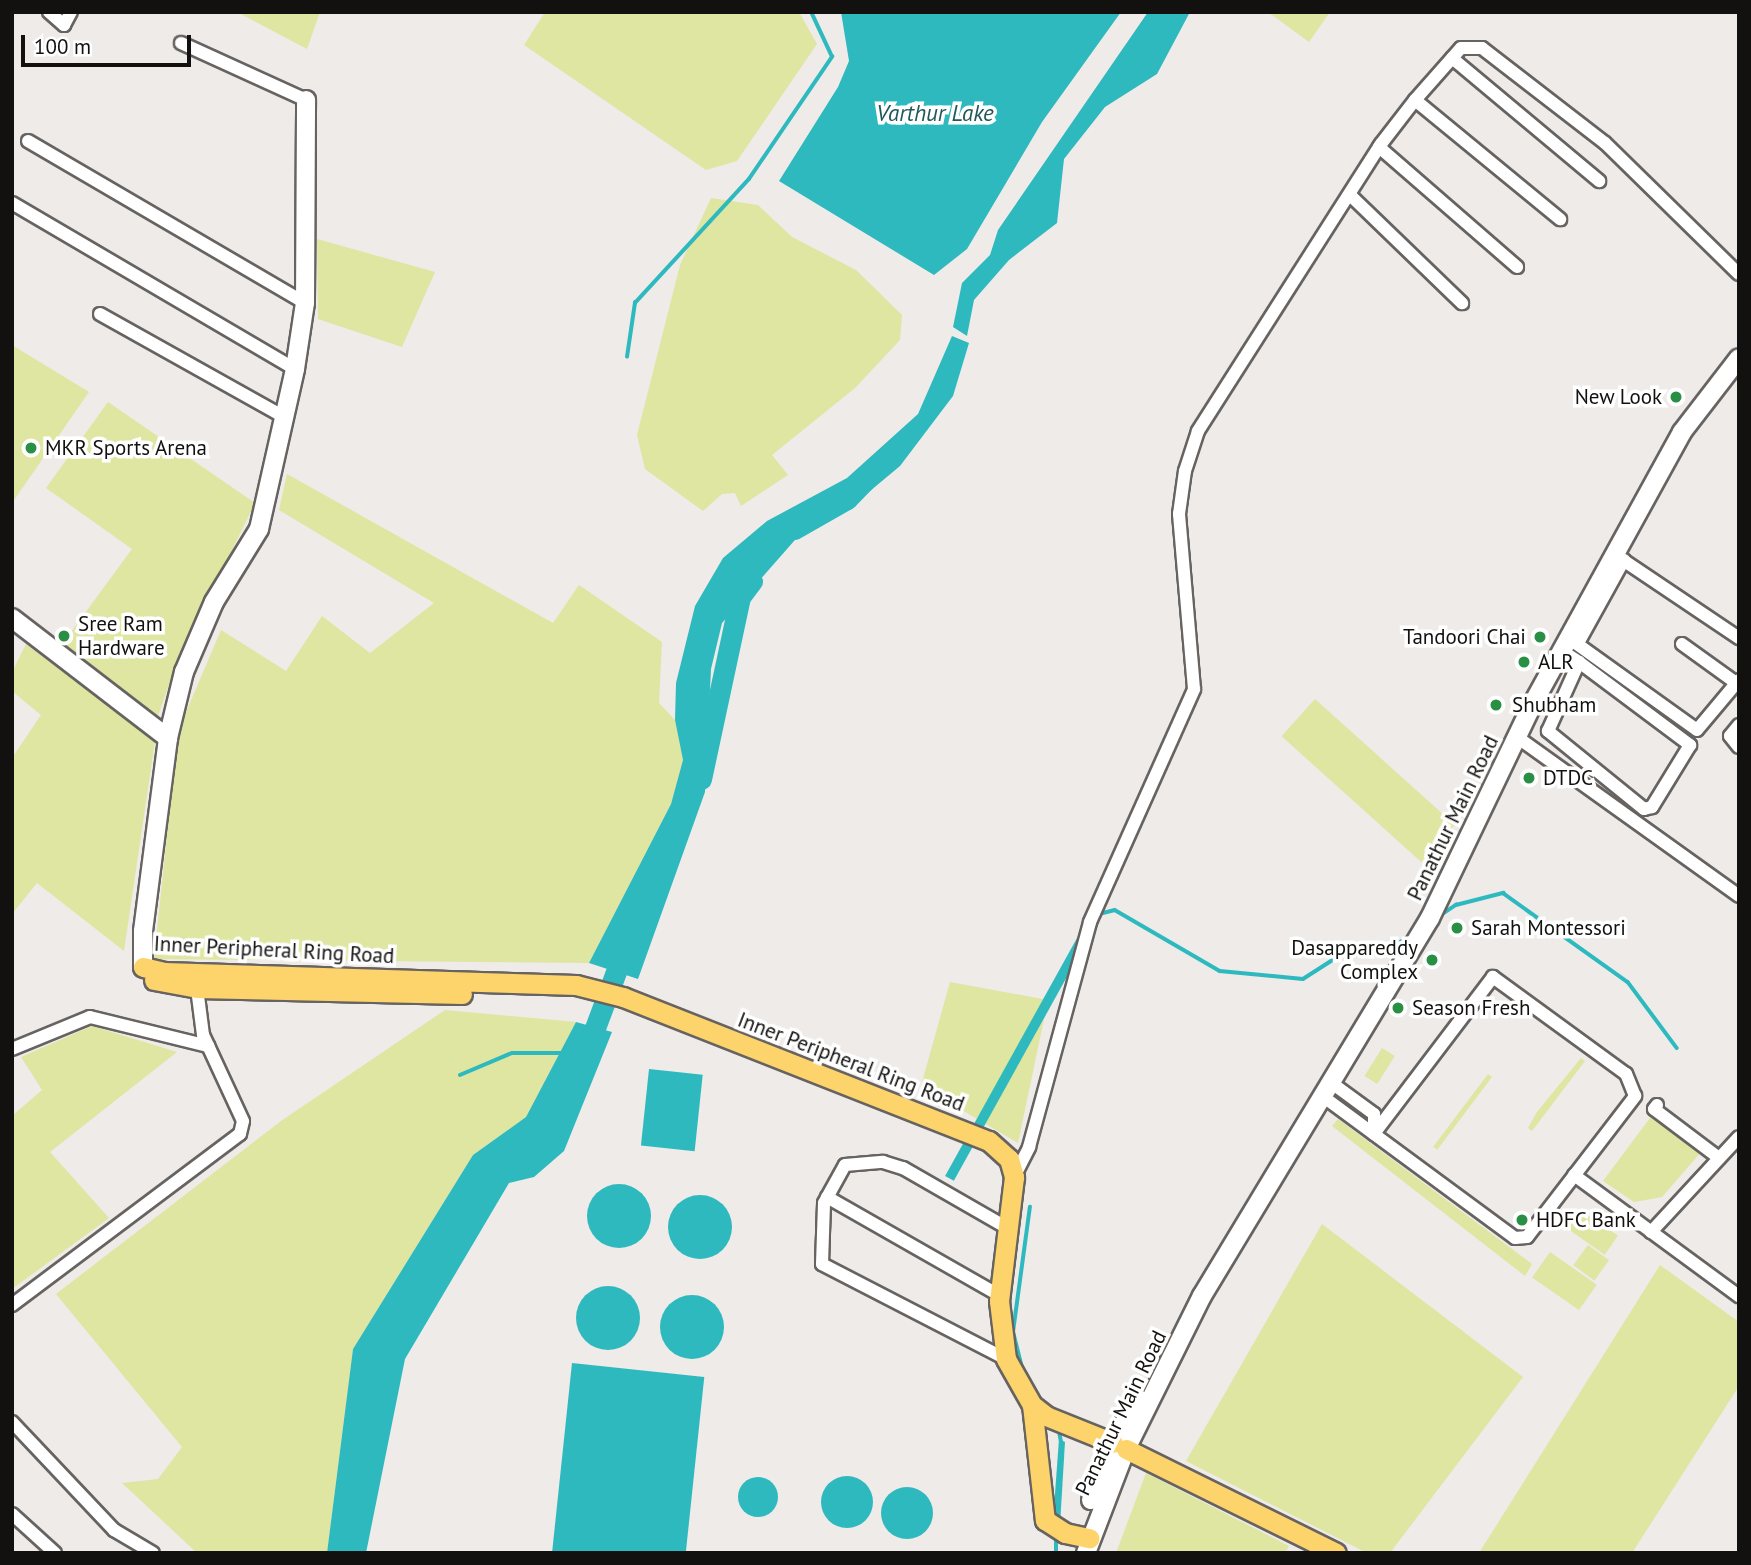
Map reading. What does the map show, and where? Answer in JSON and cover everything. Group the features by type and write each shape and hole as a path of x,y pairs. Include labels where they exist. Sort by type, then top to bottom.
{"main road":[{"name":"Inner Peripheral Ring Road","path":"143,967 164,979 197,988 573,991"},
{"name":"Inner Peripheral Ring Road","path":"164,979 573,991 621,1002 967,1145 998,1167 1014,1186"},
{"path":"1014,1186 999,1295 1006,1359 1046,1414 1119,1446 1336,1553"},
{"path":"1046,1414 1041,1509 1075,1540"}],"street":[{"path":"49,12 64,24 71,12"},
{"path":"143,967 143,931 169,738 189,660 214,602 259,528 295,369 305,303 306,100 181,43"},
{"path":"1014,1186 1031,1139 1086,933 1194,689 1179,514 1185,471 1198,431 1379,147 1415,100 1466,44 1490,52 1605,143 1739,274"},
{"path":"1452,58 1599,181"},
{"path":"1415,100 1560,219"},
{"path":"28,141 305,303"},
{"path":"1379,147 1517,267"},
{"path":"1350,195 1462,303"},
{"path":"12,203 295,369"},
{"path":"100,314 284,417"},
{"name":"Panathur Main Road","path":"1075,1540 1190,1303 1202,1296 1425,925 1517,737 1619,557 1682,432 1739,358"},
{"path":"1619,557 1739,638"},
{"path":"12,618 169,738"},
{"path":"1570,644 1579,662 1690,746 1652,807 1644,809 1548,731 1579,662"},
{"path":"1570,644 1696,730 1737,681 1682,644"},
{"path":"1739,725 1730,736 1739,747"},
{"path":"1517,737 1739,896"},
{"path":"1493,977 1626,1074 1635,1096 1527,1237 1515,1238 1374,1133 1493,977"},
{"path":"12,1305 240,1134 243,1121 205,1041 197,988"},
{"path":"12,1049 90,1017 205,1041"},
{"path":"1325,1088 1374,1114 1374,1133"},
{"path":"1657,1105 1654,1109 1719,1158"},
{"path":"1651,1232 1739,1137"},
{"path":"1006,1359 822,1264 827,1197 848,1163 883,1163 903,1168 1009,1229"},
{"path":"1574,1175 1739,1296"},
{"path":"827,1197 999,1295"},
{"path":"12,1422 114,1530 153,1553"},
{"path":"12,1514 55,1553"}],"green space":[{"path":"237,12 320,12 307,49"},
{"path":"545,12 799,12 817,44 737,161 706,170 524,45"},
{"path":"1268,12 1330,12 1309,42"},
{"path":"711,198 758,205 792,237 856,270 902,315 900,340 855,388 772,455 788,475 741,506 735,493 722,494 703,511 645,469 637,435 680,265"},
{"path":"317,239 435,272 402,347 318,319"},
{"name":"MKR Sports Arena","path":"12,345 89,392 12,503"},
{"path":"108,402 255,503 175,667 158,716 63,643 132,549 46,488"},
{"path":"287,474 553,623 579,585 662,642 659,703 675,720 683,760 671,804 589,963 154,959 178,731 221,630 286,671 322,616 370,653 434,603 279,510"},
{"path":"26,644 155,741 124,951 37,883 12,914 12,758 41,715 12,691 12,672"},
{"path":"1315,699 1455,825 1421,862 1282,736"},
{"path":"950,982 1048,1000 1018,1143 921,1086"},
{"path":"445,1010 576,1022 526,1117 473,1155 353,1349 327,1553 197,1553 122,1483 158,1479 182,1447 56,1294 281,1121"},
{"path":"92,1026 177,1052 50,1152 109,1218 12,1289 12,1116 42,1090 21,1057"},
{"path":"1382,1048 1395,1056 1377,1084 1365,1076"},
{"path":"1581,1058 1585,1061 1532,1131 1528,1128 1537,1112"},
{"path":"1488,1074 1492,1077 1437,1150 1433,1147"},
{"path":"1653,1114 1702,1151 1662,1197 1634,1202 1603,1181"},
{"path":"1338,1119 1532,1264 1525,1276 1332,1126"},
{"path":"1581,1210 1618,1236 1605,1255 1568,1229"},
{"path":"1322,1224 1523,1377 1390,1553 1367,1553 1186,1461"},
{"path":"1588,1245 1609,1260 1594,1281 1573,1265"},
{"path":"1550,1252 1597,1285 1579,1310 1532,1277"},
{"path":"1660,1265 1739,1322 1739,1386 1632,1553 1479,1553"},
{"path":"1146,1473 1289,1546 1285,1553 1116,1553"}],"water":[{"name":"Varthur Lake","path":"841,12 1121,12 1042,122 967,249 934,275 779,181 838,87 849,61"},
{"path":"1148,12 1190,12 1157,74 1105,107 1064,159 1057,223 1009,260 974,300 967,336 953,327 962,283 990,255 998,230"},
{"path":"952,336 969,343 953,396 900,466 870,491 823,508 722,623 711,669 705,792 638,979 589,963 671,804 683,760 675,720 676,683 695,606 723,558 767,521 847,478 918,414"},
{"path":"1092,911 1101,916 954,1181 945,1176"},
{"path":"576,1022 612,1032 564,1151 534,1177 509,1183 405,1359 366,1553 327,1553 353,1349 473,1155 526,1117"},
{"path":"649,1069 703,1075 695,1151 641,1146"},
{"path":"619,1184 642,1193 651,1216 642,1239 619,1248 596,1239 587,1216 596,1193"},
{"path":"700,1195 723,1204 732,1227 723,1250 700,1259 677,1250 668,1227 677,1204"},
{"path":"608,1286 631,1295 640,1318 631,1341 608,1350 585,1341 576,1318 585,1295"},
{"path":"692,1295 715,1304 724,1327 715,1350 692,1359 669,1350 660,1327 669,1304"},
{"path":"572,1363 704,1377 686,1553 552,1553"},
{"path":"1059,1439 1065,1442 1060,1525 1053,1521"},
{"path":"847,1476 857,1478 865,1484 871,1492 871,1512 865,1520 857,1526 847,1528 837,1526 829,1520 823,1512 821,1502 823,1492 829,1484 837,1478"},
{"path":"758,1477 772,1483 778,1497 772,1511 758,1517 744,1511 738,1497 744,1483"},
{"path":"907,1487 917,1489 925,1495 931,1503 931,1523 925,1531 917,1537 907,1539 897,1537 889,1531 883,1523 881,1513 883,1503 889,1495 897,1489"}],"waterway":[{"path":"627,357 635,303 749,179 832,57 811,12"},
{"path":"794,529 847,499 867,478"},
{"path":"701,779 740,597 752,581"},
{"path":"1438,917 1456,905 1503,893 1628,982 1677,1048"},
{"path":"1099,914 1115,910 1220,971 1303,979 1339,956 1381,954 1411,935"},
{"path":"586,1052 626,945"},
{"path":"460,1075 512,1053 562,1053"},
{"path":"1023,1372 1013,1332 1030,1207"},
{"path":"1059,1429 1062,1444"},
{"path":"1056,1535 1056,1553"}],"place":[{"name":"New Look","path":"1676,397"},
{"name":"MKR Sports Arena","path":"31,448"},
{"name":"Sree Ram Hardware","path":"64,636"},
{"name":"Tandoori Chai","path":"1540,637"},
{"name":"ALR","path":"1524,662"},
{"name":"Shubham","path":"1496,705"},
{"name":"DTDC","path":"1529,778"},
{"name":"Sarah Montessori","path":"1457,928"},
{"name":"Dasappareddy Complex","path":"1432,960"},
{"name":"Season Fresh","path":"1398,1008"},
{"name":"HDFC Bank","path":"1522,1220"}]}
